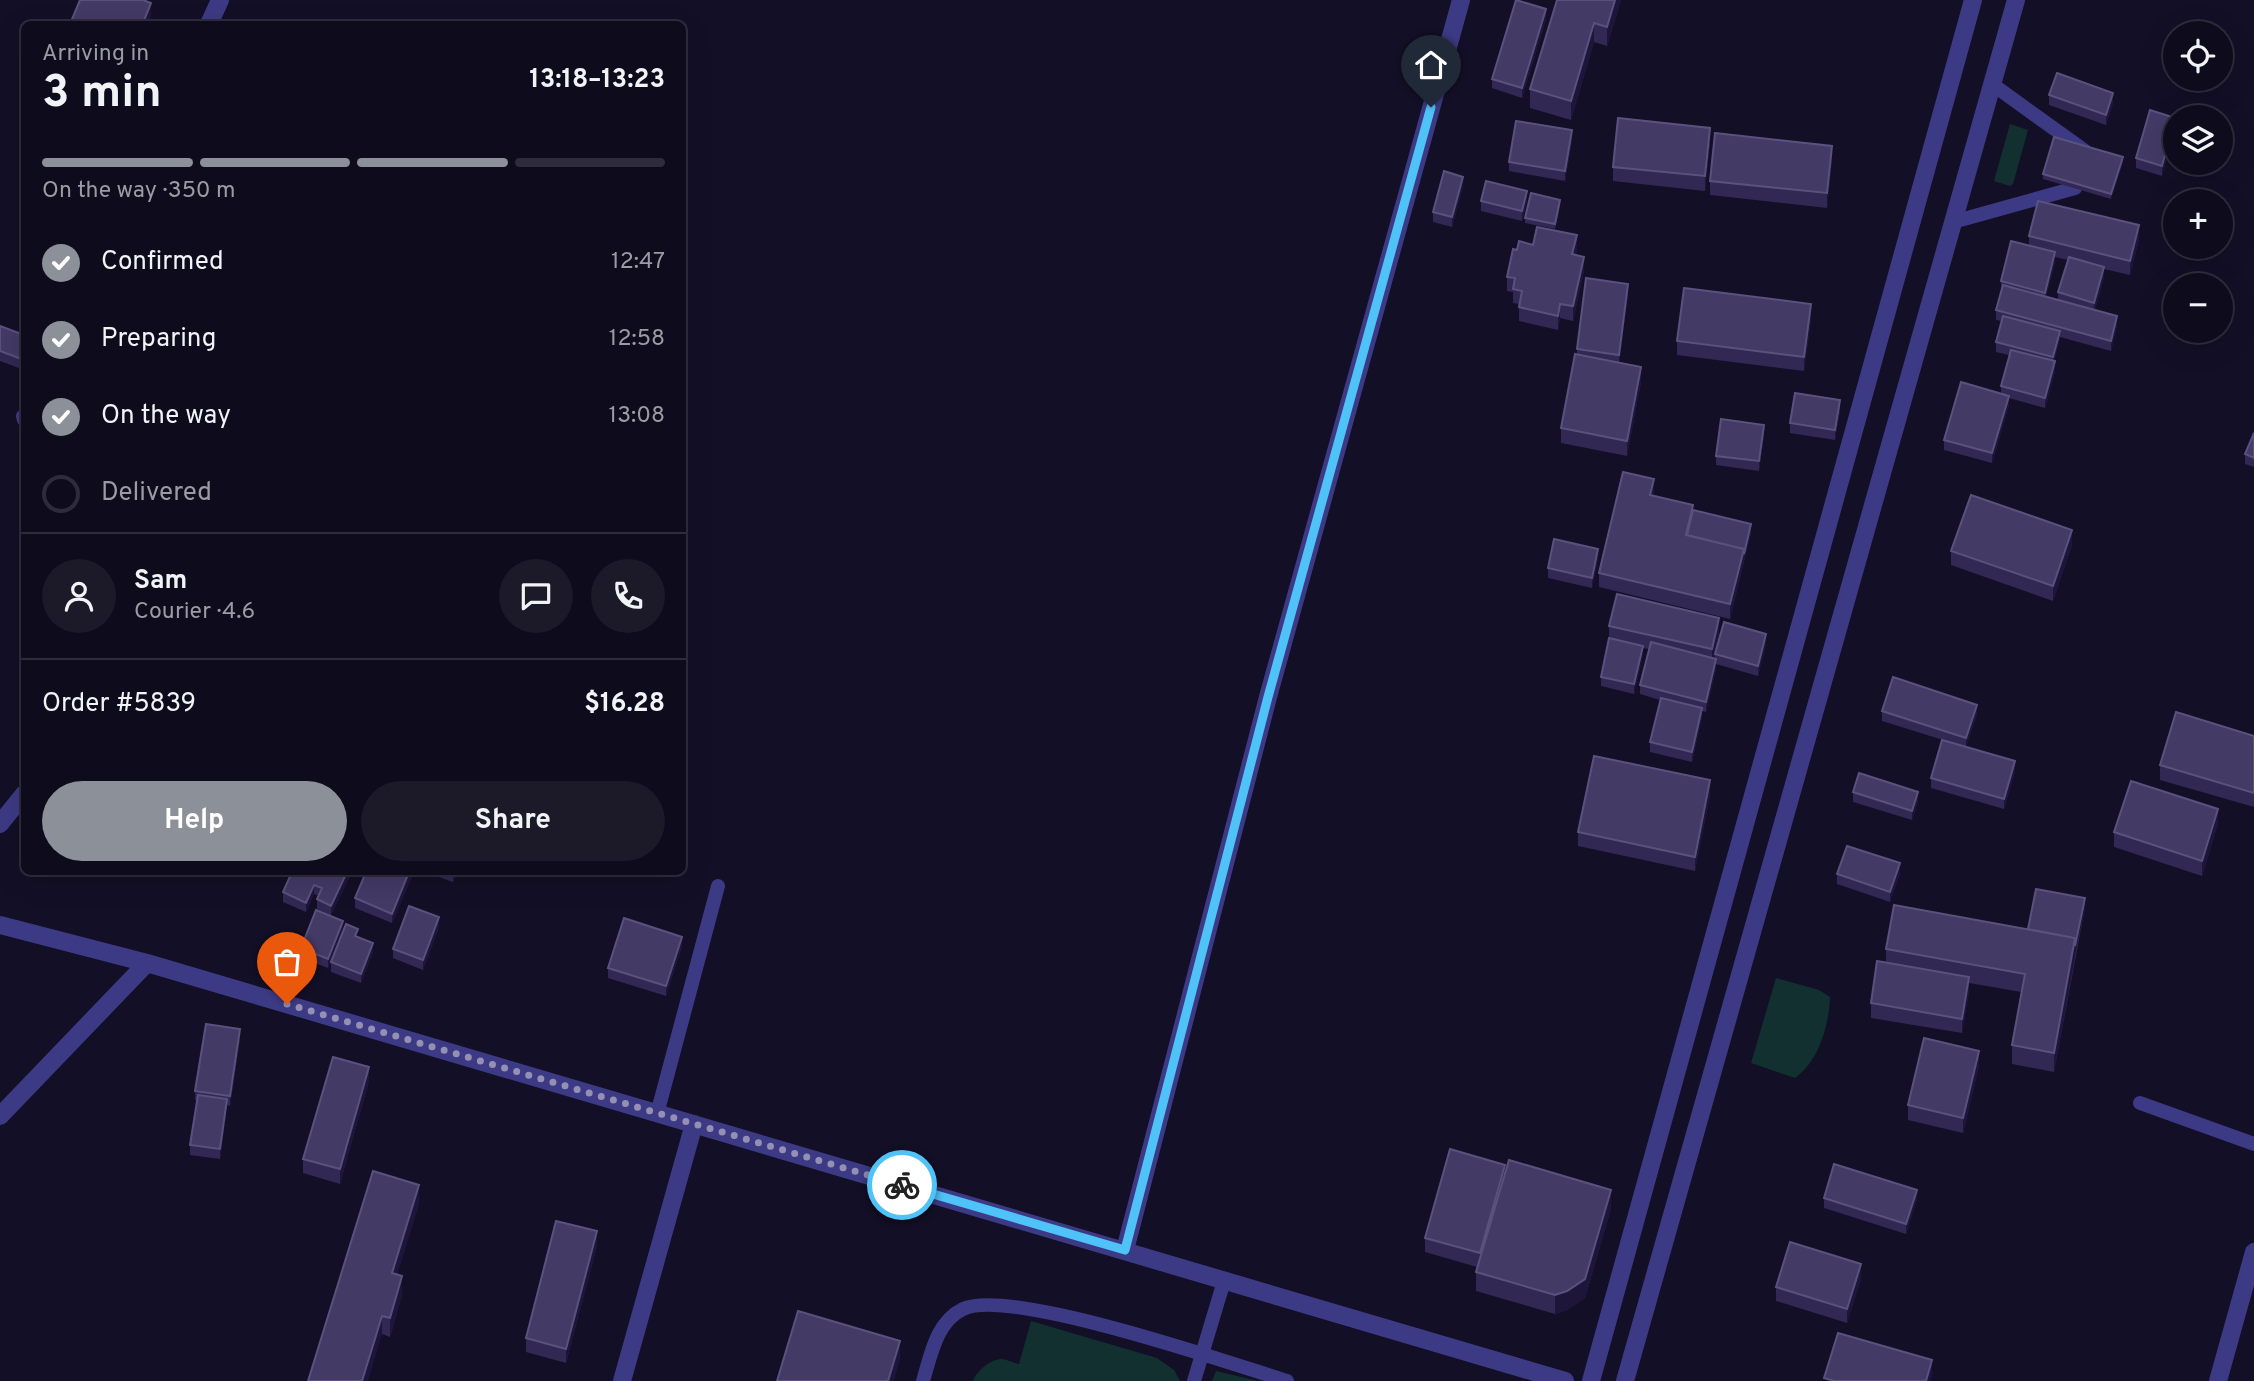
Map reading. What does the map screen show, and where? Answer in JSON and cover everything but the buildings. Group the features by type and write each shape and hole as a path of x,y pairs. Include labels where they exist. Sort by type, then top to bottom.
{"street":[{"path":"210,21 220,0"},
{"path":"1125,1250 1268,697 1461,0"},
{"path":"1591,1381 1973,0"},
{"path":"1625,1381 2016,0"},
{"path":"0,824 21,798"},
{"path":"0,925 147,963 1565,1381"},
{"path":"0,1116 147,963"},
{"path":"622,1381 694,1125"},
{"path":"2218,1381 2254,1252"}],"lane":[{"path":"1953,222 2075,188 2085,151 1992,84"},
{"path":"657,1114 718,886"},
{"path":"2140,1103 2254,1144"},
{"path":"1194,1381 1224,1281"},
{"path":"923,1381 936,1339 947,1320 964,1308 990,1304 1076,1318 1287,1381"}],"green space":[{"path":"2010,124 2028,130 2013,184 2010,186 1994,181"},
{"path":"1776,978 1819,990 1830,997 1821,1042 1810,1062 1795,1078 1751,1063"},
{"path":"1031,1321 1157,1358 1174,1370 1180,1381 973,1381 977,1373 992,1361 1003,1359 1019,1364"},
{"path":"1216,1371 1258,1381 1212,1381"}],"way so far":[{"path":"287,1004 902,1185"}],"route":[{"path":"902,1185 1125,1250 1268,697 1431,107"}]}
